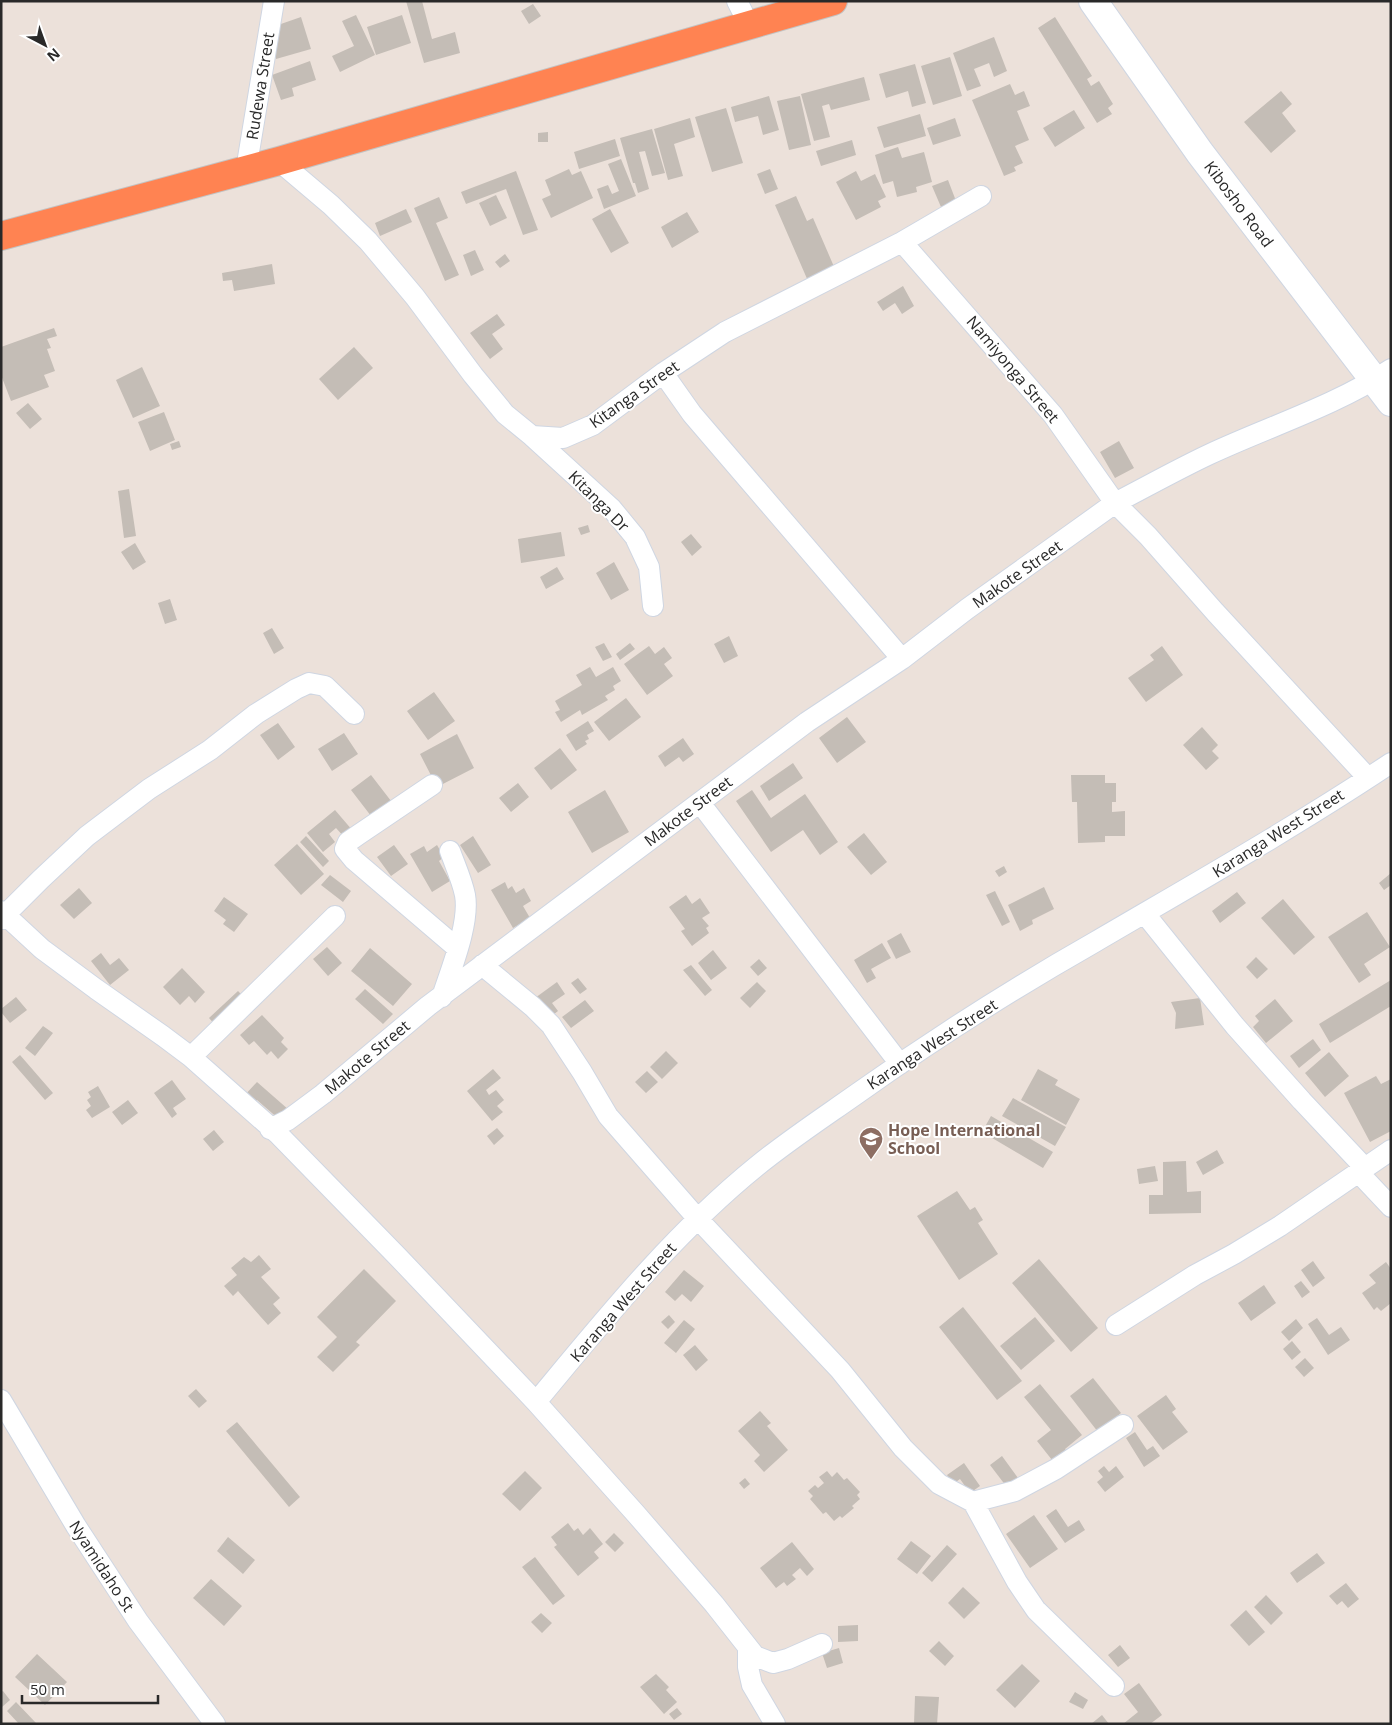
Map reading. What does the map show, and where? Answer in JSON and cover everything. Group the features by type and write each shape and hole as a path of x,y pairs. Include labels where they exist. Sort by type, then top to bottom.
{"highway":[{"path":"1,236 278,162 833,1"}],"street":[{"name":"Rudewa Street","path":"246,170 274,1"},
{"path":"737,1 749,25"},
{"name":"Kibosho Road","path":"1093,1 1200,152 1382,375 1391,402"},
{"path":"278,162 331,205 368,241 415,297 473,375 505,414 532,436"},
{"name":"Kitanga Street","path":"532,436 563,438 593,425 663,373 725,332 902,242 981,196"},
{"name":"Namiyonga Street","path":"902,242 1053,415 1115,503"},
{"path":"663,373 692,414 902,659"},
{"name":"Makote Street","path":"270,1129 288,1120 323,1094 415,1016 807,722 902,659 967,609 1115,503 1209,454 1299,416 1382,375"},
{"name":"Kitanga Dr","path":"532,436 612,509 635,537 649,567 653,606"},
{"path":"1115,503 1148,536 1221,619 1368,778"},
{"path":"354,714 325,686 310,683 296,689 256,714 210,750 149,789 86,836 2,915 42,949 96,990 191,1057 270,1129 278,1134 392,1250 536,1402 714,1604 755,1656 774,1663 822,1644"},
{"name":"Karanga West Street","path":"536,1402 628,1294 698,1218 758,1165 900,1064 1014,990 1096,940 1145,914 1391,763"},
{"path":"432,785 358,834 348,842 345,850 354,860 457,948"},
{"path":"700,802 900,1064"},
{"path":"442,997 463,930 466,909 465,894 450,851"},
{"path":"1145,914 1235,1026 1362,1170 1391,1207"},
{"path":"191,1057 335,916"},
{"path":"482,965 533,1007 551,1025 608,1116 698,1218 840,1370 903,1448 939,1484 973,1502 1017,1582 1036,1610 1114,1686"},
{"path":"1116,1325 1195,1275 1280,1226 1391,1150"},
{"name":"Nyamidaho St","path":"1,1400 76,1526 138,1621 215,1724"},
{"path":"973,1502 1015,1491 1056,1469 1122,1425"},
{"path":"748,1648 748,1667 752,1685 776,1724"}],"building":[{"path":"406,1 422,1 432,39 455,32 460,53 424,63"},
{"path":"533,4 541,16 529,24 521,11"},
{"path":"356,15 375,55 340,72 332,56 354,46 342,21"},
{"path":"402,15 411,43 376,55 367,27"},
{"path":"301,17 311,49 276,59 274,50 278,25"},
{"path":"1055,17 1092,76 1087,79 1091,86 1099,81 1113,104 1108,108 1112,114 1097,123 1038,28"},
{"path":"994,37 1007,71 994,77 989,63 974,69 981,86 967,91 953,53"},
{"path":"950,57 962,96 933,105 921,66"},
{"path":"310,61 316,80 292,88 294,96 281,100 272,75"},
{"path":"915,64 926,103 912,107 908,91 886,98 879,74"},
{"path":"864,77 870,100 831,110 829,104 822,106 830,137 814,141 801,94"},
{"path":"1010,84 1015,95 1024,91 1030,106 1017,111 1029,140 1015,146 1023,163 1014,167 1016,171 1004,176 972,100"},
{"path":"1281,91 1292,104 1282,113 1296,131 1271,153 1244,122"},
{"path":"769,96 779,130 763,135 758,116 735,122 731,107"},
{"path":"800,96 811,145 789,150 777,101"},
{"path":"726,108 743,163 712,172 695,117"},
{"path":"1074,110 1085,128 1055,147 1043,128"},
{"path":"920,114 926,136 884,148 877,127"},
{"path":"690,118 695,137 674,144 683,176 668,180 654,129"},
{"path":"955,118 961,136 933,145 927,128"},
{"path":"652,129 665,173 652,176 645,151 639,152 649,189 638,193 635,183 633,183 620,138"},
{"path":"548,132 548,142 538,142 538,133"},
{"path":"615,139 620,156 579,169 574,152"},
{"path":"852,140 856,155 821,166 816,151"},
{"path":"898,147 902,158 924,152 932,182 916,187 917,192 897,197 893,181 883,184 875,155"},
{"path":"621,159 636,196 604,209 597,189 608,185 612,194 619,191 608,164"},
{"path":"569,169 572,175 581,171 593,198 551,218 542,199 551,195 545,180"},
{"path":"770,169 778,189 765,194 757,174"},
{"path":"516,171 538,230 523,235 506,189 466,204 461,192"},
{"path":"856,171 861,181 875,174 886,197 878,201 881,207 856,220 836,182"},
{"path":"948,180 956,201 941,207 932,186"},
{"path":"496,195 507,218 490,226 479,203"},
{"path":"796,196 807,221 813,218 835,269 808,281 775,205"},
{"path":"439,197 448,218 436,223 459,275 445,281 414,208"},
{"path":"406,209 412,222 380,236 375,223"},
{"path":"610,209 629,243 611,253 592,219"},
{"path":"687,212 699,232 672,248 661,227"},
{"path":"475,250 484,270 471,276 463,255"},
{"path":"505,254 510,261 500,268 495,262"},
{"path":"272,264 275,284 234,291 232,280 223,281 222,273"},
{"path":"903,286 914,306 902,314 895,303 883,311 877,302"},
{"path":"497,314 505,325 492,334 503,349 490,359 470,333"},
{"path":"54,328 57,336 47,339 51,348 47,349 55,371 44,375 49,387 11,401 1,375 1,347"},
{"path":"354,347 373,368 338,400 319,379"},
{"path":"142,367 160,406 133,418 116,380"},
{"path":"28,403 42,419 30,429 16,413"},
{"path":"164,412 175,440 150,451 138,422"},
{"path":"179,441 181,447 172,450 170,444"},
{"path":"1119,441 1134,468 1115,478 1100,452"},
{"path":"129,489 136,536 124,538 118,491"},
{"path":"588,525 590,532 581,535 578,528"},
{"path":"561,532 565,556 521,563 518,539"},
{"path":"691,534 702,547 692,556 681,542"},
{"path":"135,543 146,562 133,570 121,552"},
{"path":"614,562 629,590 611,600 596,573"},
{"path":"557,567 564,579 546,589 540,577"},
{"path":"170,599 177,620 165,624 158,603"},
{"path":"272,628 284,648 274,654 263,633"},
{"path":"729,636 738,656 724,663 714,644"},
{"path":"604,643 612,657 603,661 595,647"},
{"path":"630,643 635,649 620,660 616,654"},
{"path":"649,646 655,654 664,647 672,658 664,664 673,676 647,695 624,664"},
{"path":"1162,646 1183,675 1146,702 1128,678 1154,660 1150,655"},
{"path":"590,667 596,677 613,667 621,681 613,686 615,690 605,696 608,700 582,715 580,710 561,722 555,712 560,710 555,701 582,685 576,675"},
{"path":"434,692 455,721 428,740 407,711"},
{"path":"626,698 641,717 609,741 594,722"},
{"path":"847,717 866,742 837,763 819,738"},
{"path":"588,721 594,731 587,735 589,739 585,741 587,744 576,751 566,735"},
{"path":"278,723 295,747 278,760 260,735"},
{"path":"1202,727 1218,745 1212,751 1219,758 1206,770 1183,745"},
{"path":"344,733 358,754 332,771 318,749"},
{"path":"457,734 474,768 437,787 420,754"},
{"path":"683,738 694,754 683,762 679,757 665,767 658,756"},
{"path":"560,748 577,770 551,790 534,768"},
{"path":"793,763 803,778 769,801 760,786"},
{"path":"371,775 398,810 378,825 351,790"},
{"path":"1071,775 1105,775 1105,783 1116,783 1116,802 1112,802 1112,812 1125,811 1125,836 1105,836 1105,842 1078,843 1077,802 1072,802"},
{"path":"518,783 529,797 511,812 499,798"},
{"path":"605,790 629,832 592,853 568,812"},
{"path":"752,790 771,818 805,794 838,842 820,855 803,830 771,852 736,801"},
{"path":"335,810 353,831 345,838 336,828 329,834 335,842 323,852 307,833"},
{"path":"864,833 887,862 871,875 847,847"},
{"path":"306,836 329,861 323,867 300,842"},
{"path":"473,836 491,865 478,873 460,845"},
{"path":"297,844 324,874 301,895 274,865"},
{"path":"394,845 408,864 391,876 377,857"},
{"path":"437,845 444,857 439,861 450,881 432,892 410,854 424,846 427,852"},
{"path":"1004,866 1007,872 999,877 995,871"},
{"path":"1391,873 1391,885 1384,890 1379,883"},
{"path":"330,875 351,891 343,902 321,885"},
{"path":"505,882 508,889 512,886 516,893 524,888 531,901 523,906 530,918 513,928 491,890"},
{"path":"1044,887 1054,909 1032,920 1033,924 1020,931 1008,905"},
{"path":"79,888 92,903 74,919 60,905"},
{"path":"995,891 1010,922 1002,926 986,895"},
{"path":"1237,892 1246,903 1220,923 1212,911"},
{"path":"686,895 692,904 700,898 710,913 702,918 709,926 706,928 709,933 692,946 681,931 685,929 669,907"},
{"path":"224,897 248,914 234,932 223,924 226,920 214,911"},
{"path":"1283,899 1315,937 1294,955 1261,918"},
{"path":"1367,912 1390,947 1364,964 1371,975 1359,983 1328,937"},
{"path":"901,933 911,952 896,959 887,941"},
{"path":"882,943 891,958 871,969 876,978 867,983 854,960"},
{"path":"327,947 342,963 328,976 313,959"},
{"path":"370,948 412,984 393,1006 351,971"},
{"path":"713,950 727,968 711,980 698,963"},
{"path":"101,953 110,965 119,958 129,970 110,985 91,961"},
{"path":"1256,957 1268,969 1257,979 1246,967"},
{"path":"759,959 767,968 758,976 750,967"},
{"path":"691,965 712,990 705,996 683,970"},
{"path":"182,968 205,992 195,1003 189,996 180,1005 163,987"},
{"path":"578,978 587,989 580,994 571,983"},
{"path":"1391,980 1391,1006 1330,1043 1319,1024"},
{"path":"557,982 565,994 552,1003 558,1011 549,1018 535,998"},
{"path":"757,982 766,991 750,1008 740,998"},
{"path":"365,989 393,1014 383,1024 355,999"},
{"path":"238,991 248,1001 218,1028 209,1018"},
{"path":"16,997 27,1010 10,1023 1,1012 1,1009"},
{"path":"1200,998 1204,1025 1175,1029 1176,1013 1171,1002"},
{"path":"1275,999 1293,1021 1266,1043 1253,1027 1259,1021 1255,1016"},
{"path":"585,1000 594,1011 571,1028 562,1017"},
{"path":"262,1015 284,1038 281,1042 288,1049 278,1059 271,1051 267,1055 254,1041 249,1045 240,1035"},
{"path":"43,1026 53,1033 35,1056 25,1048"},
{"path":"1313,1039 1321,1050 1299,1068 1290,1056"},
{"path":"666,1051 678,1063 662,1079 650,1067"},
{"path":"1329,1052 1349,1076 1325,1097 1305,1073"},
{"path":"20,1055 53,1093 45,1100 12,1062"},
{"path":"493,1069 501,1078 486,1090 489,1095 496,1090 504,1100 497,1106 503,1112 492,1121 467,1091"},
{"path":"1038,1069 1058,1080 1055,1085 1080,1099 1066,1125 1021,1100"},
{"path":"647,1071 658,1082 646,1093 635,1082"},
{"path":"1376,1076 1381,1084 1391,1079 1391,1131 1370,1142 1344,1093"},
{"path":"172,1080 186,1099 173,1108 177,1114 172,1118 154,1093"},
{"path":"257,1082 289,1110 280,1120 257,1100 252,1106 243,1097"},
{"path":"98,1086 110,1107 92,1118 86,1110 91,1106 87,1100 91,1097 88,1092"},
{"path":"1013,1098 1066,1127 1055,1146 1002,1116"},
{"path":"128,1100 138,1113 122,1125 112,1112"},
{"path":"991,1116 1053,1152 1043,1168 982,1132"},
{"path":"497,1128 504,1136 494,1145 487,1136"},
{"path":"214,1130 224,1142 213,1151 203,1139"},
{"path":"1217,1150 1224,1163 1203,1175 1196,1162"},
{"path":"1186,1161 1187,1192 1201,1191 1201,1213 1149,1214 1149,1195 1163,1195 1163,1162"},
{"path":"1155,1166 1158,1181 1139,1184 1137,1169"},
{"path":"957,1191 970,1210 975,1207 983,1220 978,1223 998,1254 959,1280 917,1216"},
{"path":"259,1255 271,1269 261,1277 280,1298 273,1304 281,1313 268,1325 238,1291 233,1296 224,1286 237,1275 231,1268 244,1257 251,1262"},
{"path":"1039,1259 1098,1328 1071,1352 1012,1283"},
{"path":"1313,1261 1325,1278 1313,1287 1301,1270"},
{"path":"1386,1262 1391,1269 1391,1303 1381,1311 1377,1307 1374,1310 1362,1293 1376,1283 1369,1275"},
{"path":"364,1269 396,1301 356,1342 360,1345 333,1372 317,1357 337,1337 317,1317"},
{"path":"684,1270 704,1286 691,1302 682,1294 675,1301 665,1292"},
{"path":"1301,1281 1310,1292 1302,1298 1294,1286"},
{"path":"1264,1285 1276,1303 1251,1321 1238,1303"},
{"path":"963,1307 1022,1381 997,1400 939,1327"},
{"path":"669,1315 675,1322 668,1329 661,1322"},
{"path":"1035,1317 1055,1341 1021,1370 1000,1346"},
{"path":"1317,1318 1329,1335 1341,1327 1350,1340 1328,1355 1308,1324"},
{"path":"1296,1319 1303,1328 1289,1341 1281,1332"},
{"path":"684,1320 695,1329 676,1353 664,1343"},
{"path":"1292,1341 1301,1352 1292,1360 1283,1349"},
{"path":"695,1345 708,1360 696,1371 683,1355"},
{"path":"1305,1358 1314,1368 1304,1377 1295,1367"},
{"path":"1093,1378 1121,1413 1098,1432 1070,1396"},
{"path":"1040,1384 1082,1435 1065,1449 1069,1455 1056,1465 1037,1441 1051,1430 1024,1397"},
{"path":"196,1389 207,1401 199,1408 188,1396"},
{"path":"1166,1395 1176,1409 1172,1412 1188,1432 1163,1450 1137,1416"},
{"path":"760,1411 771,1423 767,1426 788,1450 764,1472 754,1461 760,1455 738,1431"},
{"path":"237,1422 300,1497 289,1507 226,1431"},
{"path":"1135,1432 1147,1450 1153,1446 1160,1456 1144,1467 1126,1438"},
{"path":"1002,1456 1018,1478 1006,1486 990,1465"},
{"path":"964,1463 980,1486 970,1493 960,1479 953,1484 947,1475"},
{"path":"1104,1466 1109,1472 1116,1466 1124,1477 1105,1492 1097,1482 1103,1477 1098,1471"},
{"path":"525,1471 542,1488 520,1511 502,1494"},
{"path":"827,1471 832,1477 837,1472 844,1480 847,1478 860,1492 857,1495 860,1499 852,1506 854,1508 842,1518 840,1516 834,1521 826,1512 823,1514 810,1499 813,1496 808,1491 815,1485 818,1488 824,1483 819,1477"},
{"path":"745,1478 750,1484 744,1489 739,1483"},
{"path":"1056,1509 1068,1527 1079,1520 1085,1530 1065,1543 1046,1516"},
{"path":"1034,1515 1058,1549 1030,1568 1006,1534"},
{"path":"568,1523 574,1531 578,1528 583,1535 590,1528 603,1544 594,1552 599,1558 578,1576 554,1547 557,1545 551,1537"},
{"path":"614,1533 624,1543 615,1552 605,1542"},
{"path":"228,1537 255,1560 243,1574 217,1551"},
{"path":"911,1541 931,1556 917,1574 897,1559"},
{"path":"792,1542 814,1569 807,1576 800,1568 792,1575 796,1579 787,1586 784,1582 776,1588 760,1568"},
{"path":"947,1545 957,1554 932,1582 922,1573"},
{"path":"1317,1553 1325,1563 1297,1583 1290,1573"},
{"path":"535,1557 565,1596 553,1605 522,1567"},
{"path":"211,1579 242,1606 224,1626 193,1598"},
{"path":"1346,1583 1359,1599 1348,1608 1342,1601 1337,1605 1329,1596"},
{"path":"963,1587 980,1603 964,1619 948,1603"},
{"path":"1266,1595 1283,1613 1271,1625 1254,1607"},
{"path":"1246,1610 1265,1632 1249,1646 1230,1625"},
{"path":"541,1613 552,1623 542,1633 531,1622"},
{"path":"858,1625 858,1641 838,1642 838,1626"},
{"path":"939,1641 954,1656 945,1666 929,1651"},
{"path":"1120,1645 1130,1658 1118,1667 1108,1655"},
{"path":"839,1648 843,1663 827,1668 822,1653"},
{"path":"37,1654 67,1682 45,1705 15,1677"},
{"path":"1022,1664 1040,1681 1015,1708 996,1690"},
{"path":"656,1674 669,1687 666,1690 677,1702 664,1714 640,1687"},
{"path":"1139,1683 1162,1715 1150,1724 1123,1724 1138,1712 1124,1694"},
{"path":"3,1691 10,1700 2,1707 1,1692"},
{"path":"1075,1692 1088,1700 1083,1709 1069,1702"},
{"path":"915,1696 939,1697 937,1724 914,1724"},
{"path":"16,1702 36,1723 19,1724 7,1711"},
{"path":"677,1708 682,1714 674,1720 669,1714"},
{"path":"1102,1715 1109,1724 1091,1724"}],"place":[{"name":"Hope International School","path":"871,1160"}]}
